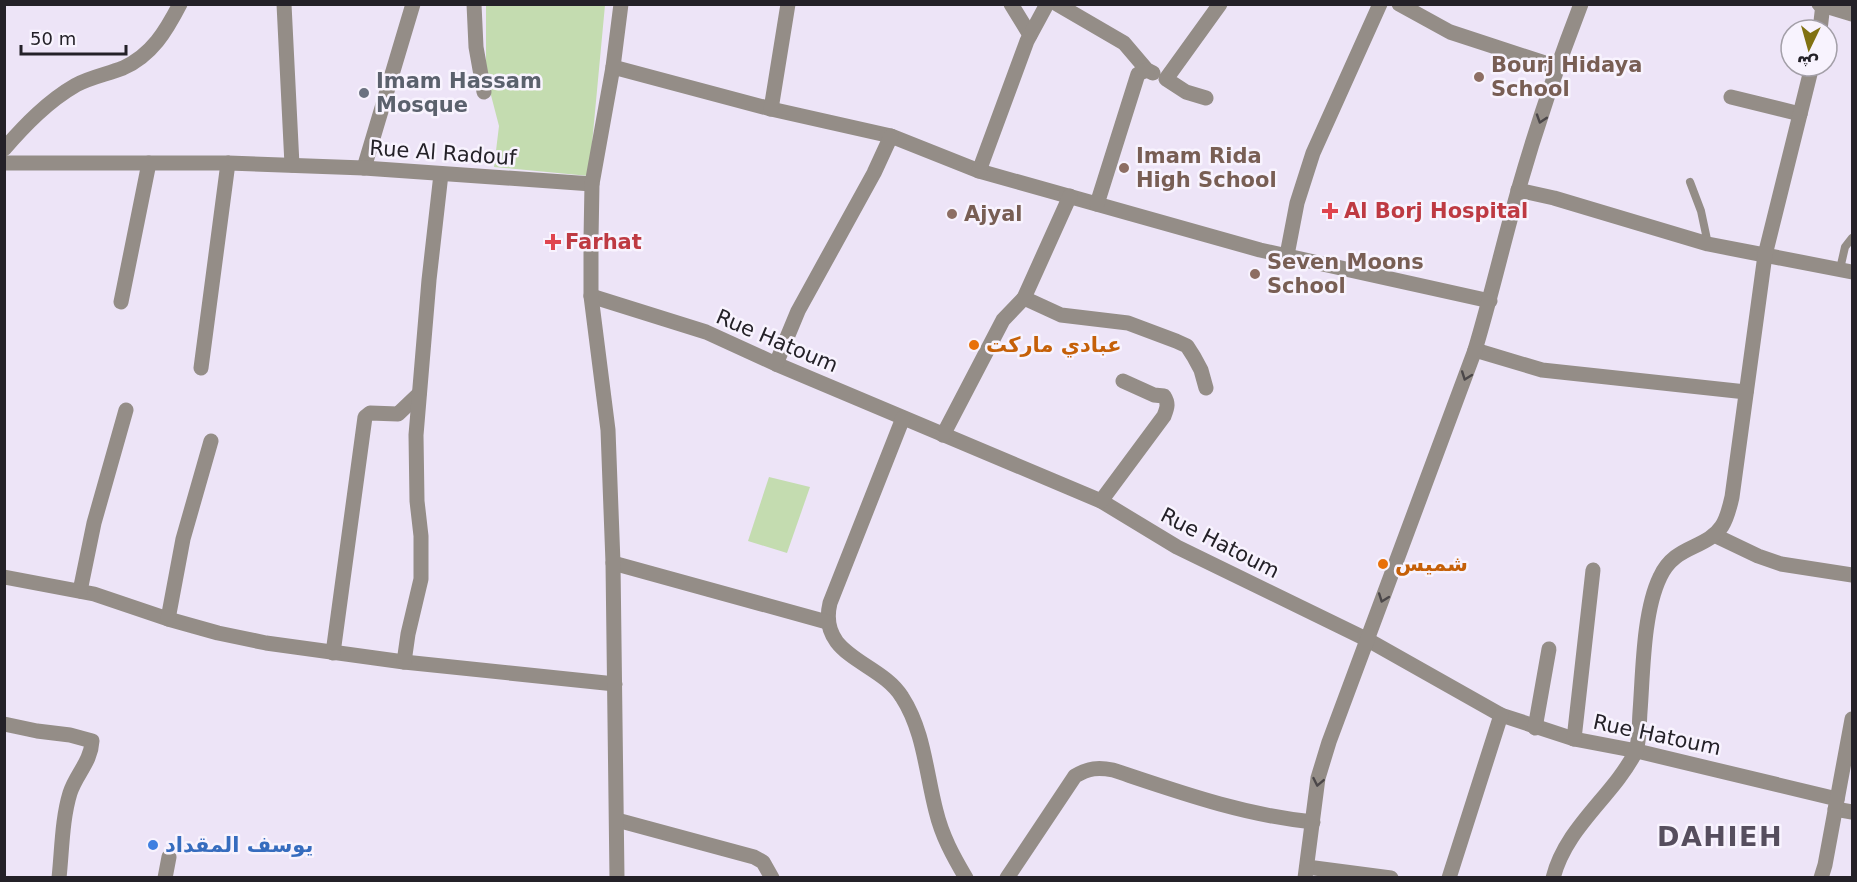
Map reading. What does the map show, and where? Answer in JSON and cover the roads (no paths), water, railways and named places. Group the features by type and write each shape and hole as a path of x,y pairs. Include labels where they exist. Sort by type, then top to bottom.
{"street":[{"path":"4,149 57,97 78,84 124,68 153,48 165,34 180,4"},
{"path":"284,4 292,165"},
{"path":"364,168 413,4"},
{"path":"474,4 476,47 484,92"},
{"path":"617,878 614,563 608,430 591,296 592,184 613,67 621,4"},
{"path":"771,109 788,4"},
{"path":"1011,4 1030,35"},
{"path":"979,171 1030,35 1047,4"},
{"path":"1057,4 1124,43 1147,70 1186,92 1206,98"},
{"path":"1166,79 1220,4"},
{"path":"1287,255 1298,204 1313,153 1380,4"},
{"path":"1399,4 1450,32 1557,67"},
{"path":"1391,878 1306,872 1318,778 1329,742 1475,350 1518,190 1557,67 1581,4"},
{"path":"1822,5 1852,14"},
{"path":"613,67 771,109 891,136 979,171 1260,250 1490,301"},
{"path":"1097,204 1138,74 1147,70"},
{"path":"1553,878 1567,844 1614,784 1636,750 1645,650 1659,579 1670,559 1714,535 1722,526 1732,497 1765,255 1809,78"},
{"path":"1731,97 1800,114"},
{"path":"776,364 798,311 874,173 891,136"},
{"path":"122,302 148,162"},
{"name":"Rue Al Radouf","path":"4,163 148,162 292,165 592,184"},
{"path":"201,368 228,163"},
{"path":"404,662 421,579 416,435 441,174"},
{"path":"1518,190 1554,198 1708,244 1846,271"},
{"path":"943,435 1003,320 1024,298 1070,196"},
{"name":"Rue Hatoum","path":"591,296 706,332 776,364 1101,501 1177,547 1368,640 1501,715 1574,739 1636,750 1836,804 1852,812"},
{"path":"1024,298 1061,315 1128,323 1176,340 1187,346 1194,357 1201,370 1206,388"},
{"path":"1475,350 1542,370 1746,392"},
{"path":"1101,501 1164,416 1168,407 1164,396 1154,395 1123,381"},
{"path":"333,653 365,417 370,413 398,414 419,394"},
{"path":"80,591 94,523 126,410"},
{"path":"903,418 830,603 827,622 833,637 842,648 901,695 918,735 945,840 966,878"},
{"path":"168,619 183,539 211,441"},
{"path":"1714,535 1781,564 1852,576"},
{"path":"614,563 827,622"},
{"path":"1574,739 1593,570"},
{"path":"4,577 80,591 228,635 333,653 404,662 615,684"},
{"path":"1535,728 1549,649"},
{"path":"1449,878 1501,715"},
{"path":"1821,878 1852,719"},
{"path":"4,724 92,741 86,765 70,793 59,878"},
{"path":"1007,878 1076,776 1086,769 1098,767 1113,770 1236,809 1278,818 1313,822"},
{"path":"617,820 754,857 763,862 772,878"},
{"path":"165,878 169,858"}],"lane":[{"path":"1690,183 1701,211 1708,244"},
{"path":"1846,271 1845,247 1852,238"}],"place":[{"name":"Bourj Hidaya School","path":"1479,77"},
{"name":"Imam Hassam Mosque","path":"364,93"},
{"name":"Imam Rida High School","path":"1124,168"},
{"name":"Al Borj Hospital","path":"1330,211"},
{"name":"Ajyal","path":"952,214"},
{"name":"Farhat","path":"553,242"},
{"name":"Seven Moons School","path":"1255,274"},
{"name":"عبادي ماركت","path":"974,345"},
{"name":"شميس","path":"1383,564"},
{"name":"يوسف المقداد","path":"153,845"}],"district":[{"name":"DAHIEH","path":"1720,837"}]}
